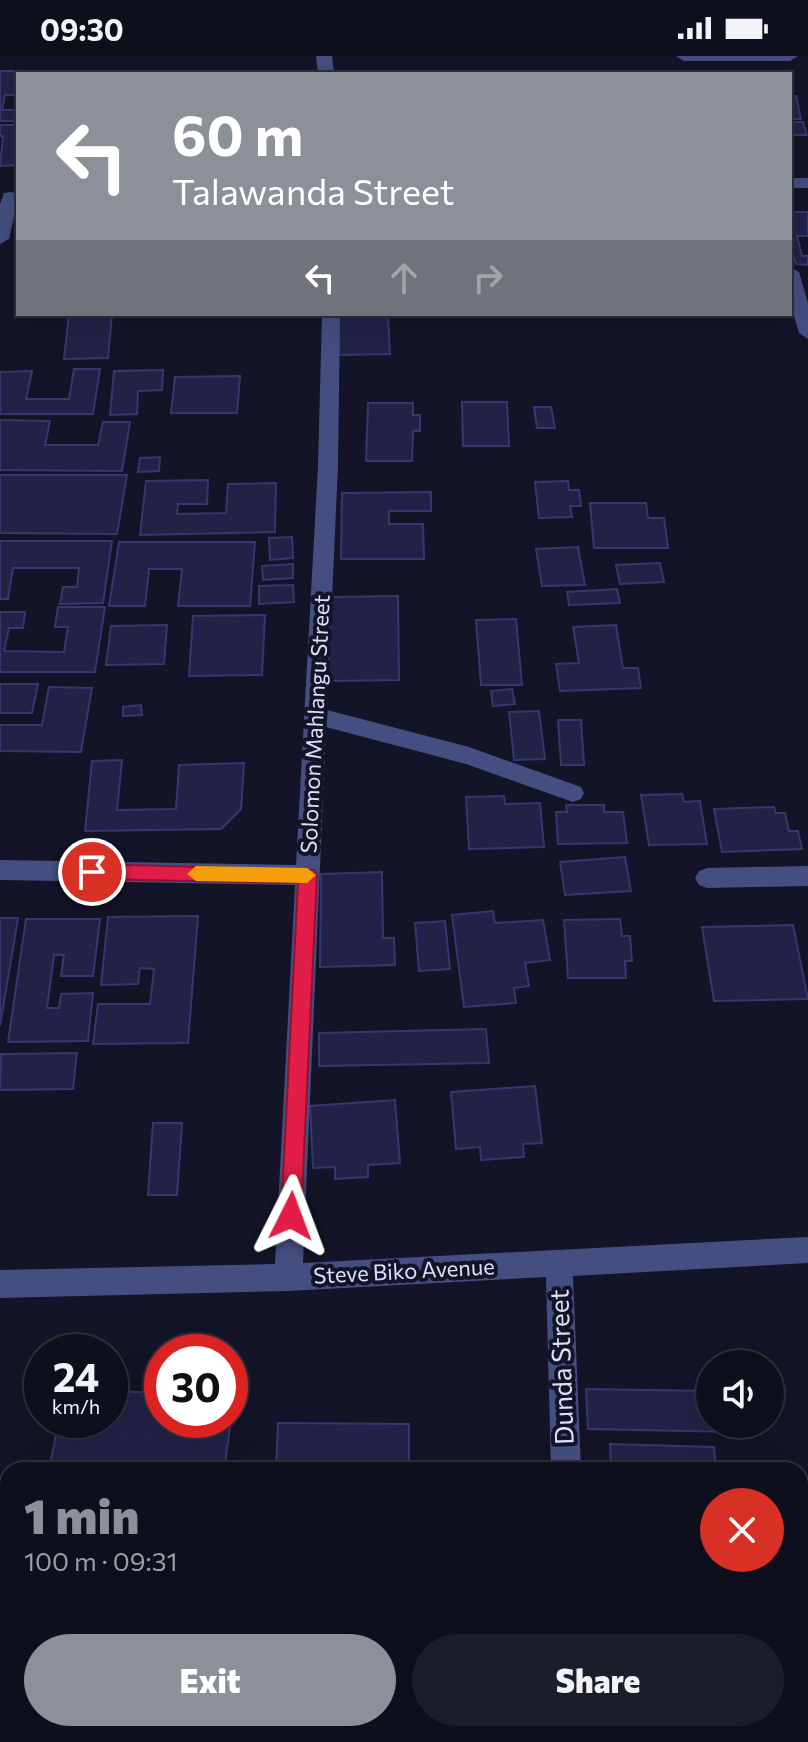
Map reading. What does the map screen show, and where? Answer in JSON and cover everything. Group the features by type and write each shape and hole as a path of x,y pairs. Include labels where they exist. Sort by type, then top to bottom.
{"street":[{"path":"684,56 790,56"},
{"path":"0,239 9,197"},
{"path":"792,279 808,333"},
{"name":"Solomon Mahlangu Street","path":"288,1277 328,466 331,316"},
{"path":"315,715 469,756 573,793"},
{"path":"0,870 308,875"},
{"path":"707,878 808,876"},
{"name":"Steve Biko Avenue","path":"0,1284 288,1277 808,1250"},
{"name":"Dunda Street","path":"559,1263 566,1462"}],"building":[{"path":"0,71 36,71 16,72 16,95 5,95 2,110 16,110 16,121 0,121"},
{"path":"792,96 796,96 801,119 792,119"},
{"path":"792,122 803,122 807,135 792,135"},
{"path":"0,125 16,125 15,165 0,166 3,136 0,136"},
{"path":"792,212 808,212 808,236 797,236 802,256 808,256 808,265 796,264 792,252"},
{"path":"69,316 112,316 108,358 64,359"},
{"path":"338,316 388,316 390,354 339,355"},
{"path":"74,369 100,369 93,414 0,414 0,372 32,371 26,399 69,399"},
{"path":"163,370 162,390 138,391 137,414 110,415 114,371"},
{"path":"240,376 237,413 171,413 175,377"},
{"path":"462,402 507,402 509,446 463,446"},
{"path":"368,403 413,403 413,415 420,415 420,431 413,431 412,461 366,461"},
{"path":"534,407 551,407 555,428 537,428"},
{"path":"0,420 50,421 45,445 98,445 103,422 130,422 122,471 0,470"},
{"path":"160,457 159,471 138,472 140,458"},
{"path":"0,475 127,475 117,534 0,533"},
{"path":"208,480 207,504 178,504 177,514 226,513 228,484 276,483 275,532 140,535 146,481"},
{"path":"568,481 569,490 579,490 581,506 570,506 572,517 539,518 535,482"},
{"path":"431,492 431,511 389,511 389,524 423,524 424,559 341,559 342,493"},
{"path":"590,503 646,503 648,518 664,518 668,548 594,548"},
{"path":"292,537 293,558 270,560 269,538"},
{"path":"0,541 112,541 103,603 60,604 63,587 77,587 79,568 13,568 8,599 0,599"},
{"path":"119,542 255,542 250,606 178,606 182,569 149,569 145,606 109,606"},
{"path":"578,547 585,585 542,586 536,549"},
{"path":"660,563 664,582 620,584 616,565"},
{"path":"293,564 293,578 263,580 262,566"},
{"path":"293,585 294,602 259,604 259,586"},
{"path":"617,589 620,603 569,605 567,592"},
{"path":"398,596 399,680 328,681 330,597"},
{"path":"58,607 105,607 95,672 0,672 0,612 25,612 23,628 9,628 4,651 64,652 68,627 55,627"},
{"path":"265,615 262,675 189,676 193,616"},
{"path":"516,619 522,685 481,685 476,620"},
{"path":"167,625 164,664 106,665 111,626"},
{"path":"616,625 623,668 638,668 641,688 560,691 556,664 579,663 573,627"},
{"path":"0,684 38,684 32,713 0,713"},
{"path":"49,687 92,688 81,752 0,751 0,725 42,725"},
{"path":"512,689 515,704 493,706 491,691"},
{"path":"141,705 142,715 123,716 123,707"},
{"path":"539,711 545,759 514,760 509,712"},
{"path":"558,720 581,720 584,765 561,765"},
{"path":"122,760 117,810 176,809 179,765 244,763 241,809 221,829 85,831 92,761"},
{"path":"682,794 684,802 700,801 707,844 649,845 641,795"},
{"path":"504,796 505,804 540,803 544,847 469,849 466,797"},
{"path":"566,805 604,805 604,812 623,812 627,843 558,844 556,812 567,812"},
{"path":"774,807 776,813 785,813 789,831 798,831 802,849 722,852 714,809"},
{"path":"625,857 631,891 565,895 560,862"},
{"path":"382,872 383,938 394,938 395,965 320,967 321,874"},
{"path":"493,911 495,923 543,920 550,960 525,963 529,986 514,988 516,1003 464,1007 452,915"},
{"path":"198,916 188,1043 93,1044 98,1004 150,1004 154,969 140,968 138,984 101,985 108,917"},
{"path":"0,918 18,918 0,1026"},
{"path":"26,919 100,919 93,976 61,976 64,955 54,955 47,1008 59,1008 61,994 93,993 88,1041 8,1042"},
{"path":"620,919 622,936 630,936 632,961 625,961 626,978 568,978 564,920"},
{"path":"445,921 450,969 419,971 415,923"},
{"path":"793,925 808,999 714,1001 702,927"},
{"path":"486,1029 489,1063 319,1066 319,1033"},
{"path":"77,1053 73,1089 0,1090 1,1054"},
{"path":"535,1086 542,1143 523,1144 524,1157 481,1160 480,1147 456,1149 451,1092"},
{"path":"395,1100 400,1163 368,1165 368,1177 335,1179 335,1167 313,1168 310,1106"},
{"path":"153,1123 182,1123 177,1195 148,1195"},
{"path":"586,1389 696,1391 696,1431 588,1429"},
{"path":"128,1391 144,1393 144,1438 229,1438 225,1462 51,1462 55,1438 128,1438"},
{"path":"278,1423 409,1424 409,1462 276,1462"},
{"path":"610,1444 714,1447 715,1462 611,1462"}],"slow traffic":[{"path":"196,874 307,875"}],"route":[{"path":"92,872 308,875 291,1216"}]}
